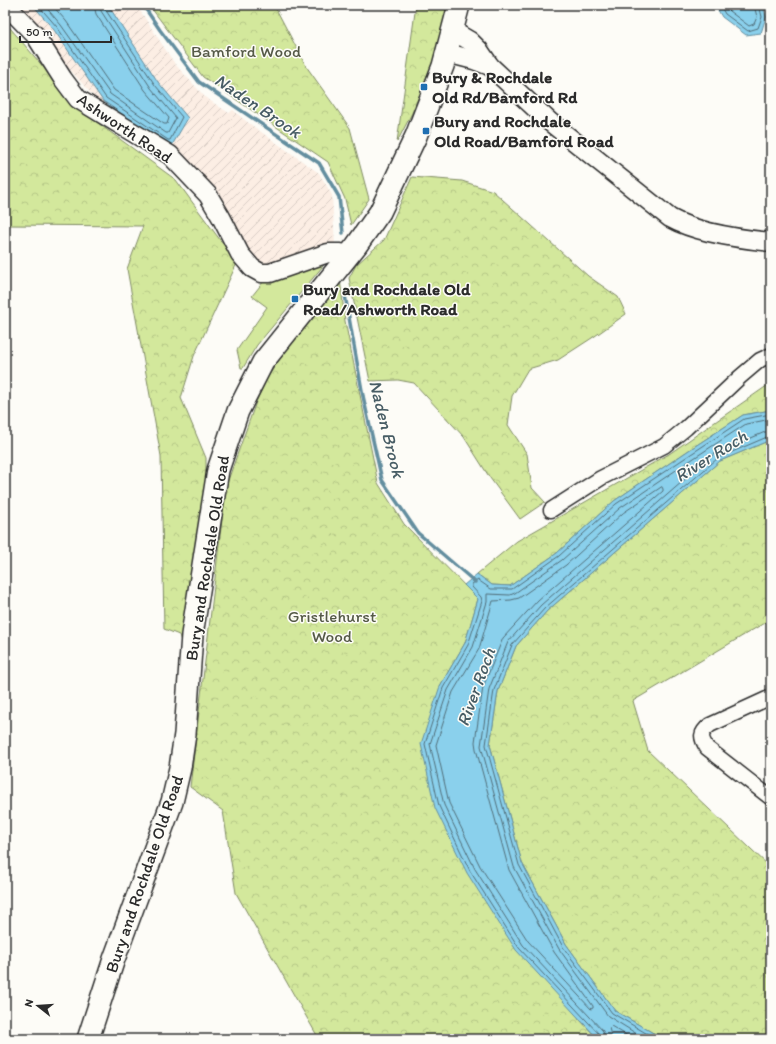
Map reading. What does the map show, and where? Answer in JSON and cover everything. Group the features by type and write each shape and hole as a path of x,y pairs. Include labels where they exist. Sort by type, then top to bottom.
{"main road":[{"name":"Bury and Rochdale Old Road","path":"88,1039 114,959 172,802 185,734 192,635 218,470 238,411 263,362 347,257 380,212 416,136 447,53 459,5"}],"street":[{"name":"Ashworth Road","path":"6,5 35,35 63,79 78,99 170,155 208,195 240,254 252,268 262,273 270,273 328,253 341,253 347,257"},
{"path":"453,31 479,50 490,66 550,122 670,218 682,225 699,230 757,241 771,242"},
{"path":"447,53 490,66"},
{"path":"551,510 601,478 664,446 686,428 740,377 760,360 771,355"},
{"path":"771,697 710,725 704,730 701,736 707,748 771,798"}],"shaded area":[{"path":"13,5 145,5 139,9 175,64 206,98 229,113 233,110 319,173 332,195 335,245 272,265 258,262 237,233 204,177 95,98"}],"green space":[{"name":"Bamford Wood","path":"149,5 274,5 306,66 350,128 369,199 351,225 345,199 328,162 203,77"},
{"path":"416,5 448,5 433,61 412,113 397,142"},
{"path":"5,22 80,110 176,180 237,263 194,356 181,398 206,458 206,481 183,649 179,635 164,629 161,456 127,269 143,226 5,225"},
{"path":"412,177 462,181 493,191 588,276 618,297 626,314 558,360 528,369 512,396 508,425 527,454 532,488 545,502 520,519 490,478 464,437 414,383 398,380 370,381 349,278 356,265 384,240"},
{"path":"323,262 323,266 257,345 243,368 241,368 237,350 267,307 252,296 264,281"},
{"name":"Gristlehurst Wood","path":"339,270 345,321 378,483 404,524 478,599 465,643 440,686 579,1019 598,1039 319,1039 236,893 223,811 190,787 226,486 256,402 267,378"},
{"path":"771,383 771,410 743,415 689,450 614,501 557,553 510,586 492,585 477,574 517,541 669,454"},
{"path":"768,441 771,442 771,619 633,701 648,751 771,868 771,1039 670,1039 655,1034 615,1011 566,944 522,863 490,745 498,691 516,646 547,611 720,461"}],"water":[{"path":"33,5 108,5 158,82 188,118 171,147 103,101 54,30"},
{"path":"715,5 763,5 766,17 761,33 746,35 722,17"},
{"name":"River Roch","path":"771,410 771,442 768,441 720,461 547,611 516,646 498,691 490,745 522,863 566,944 615,1011 655,1034 670,1039 598,1039 516,950 467,873 435,808 421,744 440,686 465,643 478,599 464,585 477,574 492,585 510,586 557,553 614,501 689,450 743,415"}],"waterway":[{"name":"Naden Brook","path":"143,5 199,82 319,163 339,197 343,233"},
{"name":"Naden Brook","path":"345,295 363,396 382,480 418,533 475,582"}],"place":[{"name":"Bury & Rochdale Old Rd/Bamford Rd","path":"424,87"},
{"name":"Bury and Rochdale Old Road/Bamford Road","path":"426,131"},
{"name":"Bury and Rochdale Old Road/Ashworth Road","path":"295,299"}]}
